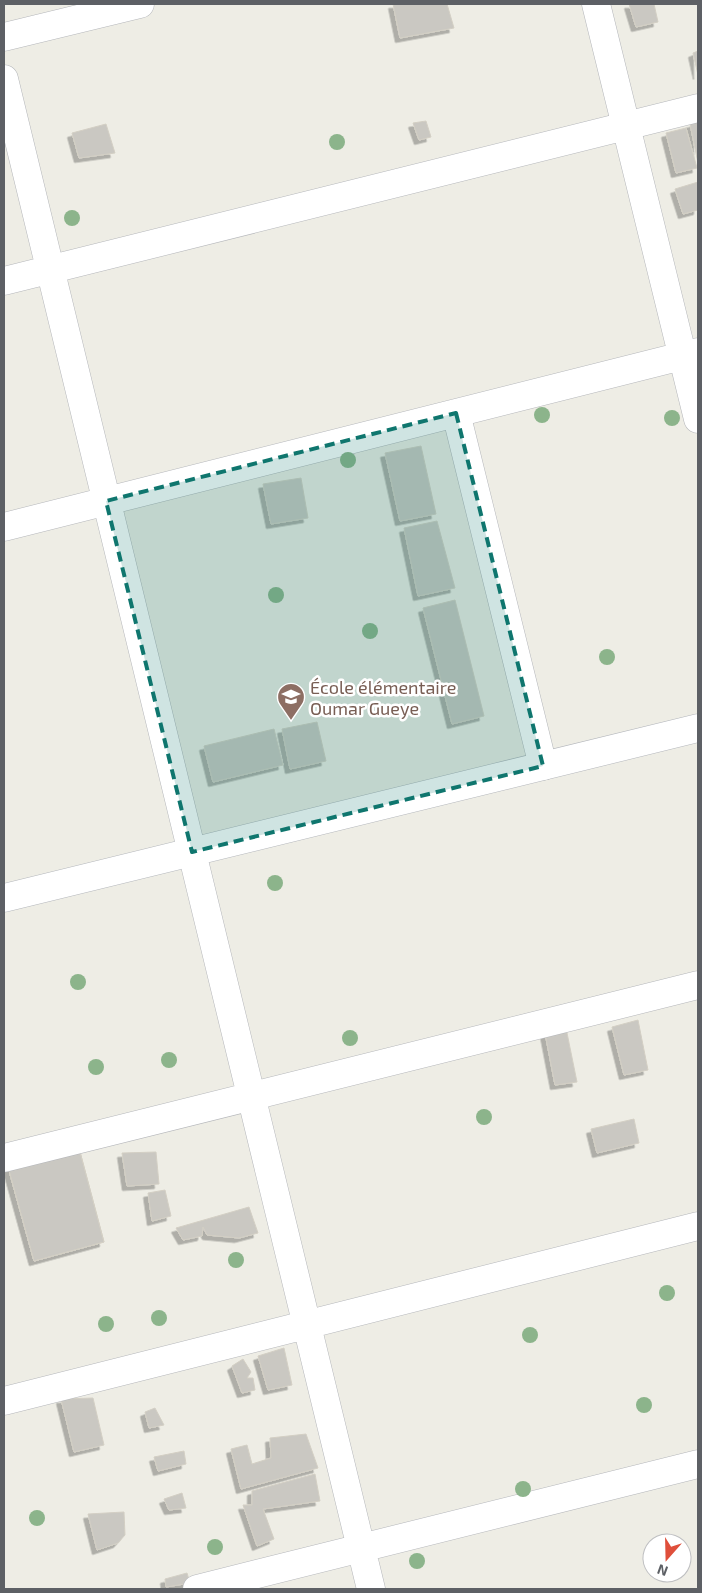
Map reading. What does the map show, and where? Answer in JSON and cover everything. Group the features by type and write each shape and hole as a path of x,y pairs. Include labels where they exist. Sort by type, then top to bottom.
{"street":[{"path":"4,37 140,4"},
{"path":"596,4 626,126 691,354 698,419"},
{"path":"4,79 371,1589"},
{"path":"4,281 698,108"},
{"path":"4,527 691,354"},
{"path":"456,413 543,766"},
{"path":"4,898 698,728"},
{"path":"4,1158 698,985"},
{"path":"4,1401 698,1226"},
{"path":"197,1589 698,1464"}],"highlighted area":[{"path":"456,413 543,766 192,852 106,501"}],"building":[{"path":"393,4 447,4 454,28 400,38"},
{"path":"629,4 654,4 658,22 636,27"},
{"path":"698,51 698,75 693,53"},
{"path":"426,121 431,137 419,140 413,123"},
{"path":"698,122 698,163 690,124"},
{"path":"106,124 115,153 79,158 72,133"},
{"path":"686,128 697,168 676,173 666,133"},
{"path":"698,182 698,210 683,214 675,189"},
{"path":"421,446 436,514 400,521 385,453"},
{"path":"301,478 308,518 271,524 263,484"},
{"path":"437,521 455,588 418,596 404,528"},
{"path":"455,600 484,716 452,724 423,608"},
{"path":"317,722 326,761 290,769 282,729"},
{"path":"274,729 283,765 213,782 204,746"},
{"path":"638,1020 648,1070 624,1075 612,1027"},
{"path":"566,1028 577,1082 555,1085 545,1033"},
{"path":"634,1119 639,1143 597,1153 591,1129"},
{"path":"79,1148 104,1242 34,1261 8,1167"},
{"path":"79,1148 104,1242 34,1261 8,1167"},
{"path":"156,1152 159,1184 127,1186 122,1153"},
{"path":"165,1190 171,1216 152,1221 148,1193"},
{"path":"249,1207 258,1233 239,1238 207,1235 203,1227 202,1236 183,1240 176,1228"},
{"path":"284,1348 292,1385 268,1390 258,1356"},
{"path":"243,1359 251,1372 247,1378 253,1378 255,1390 242,1393 232,1366"},
{"path":"93,1398 104,1445 74,1452 61,1399"},
{"path":"155,1408 164,1425 149,1428 145,1412"},
{"path":"306,1434 318,1468 241,1489 231,1449 247,1445 252,1464 271,1458 270,1438"},
{"path":"184,1451 186,1464 158,1471 154,1457"},
{"path":"315,1474 320,1501 263,1509 274,1539 257,1546 243,1505 252,1505 252,1491"},
{"path":"182,1493 186,1508 169,1510 164,1499"},
{"path":"124,1512 125,1535 118,1543 97,1550 88,1514"},
{"path":"187,1573 190,1583 166,1587 165,1579"}],"place":[{"name":"École élémentaire Oumar Gueye","path":"291,721"}]}
